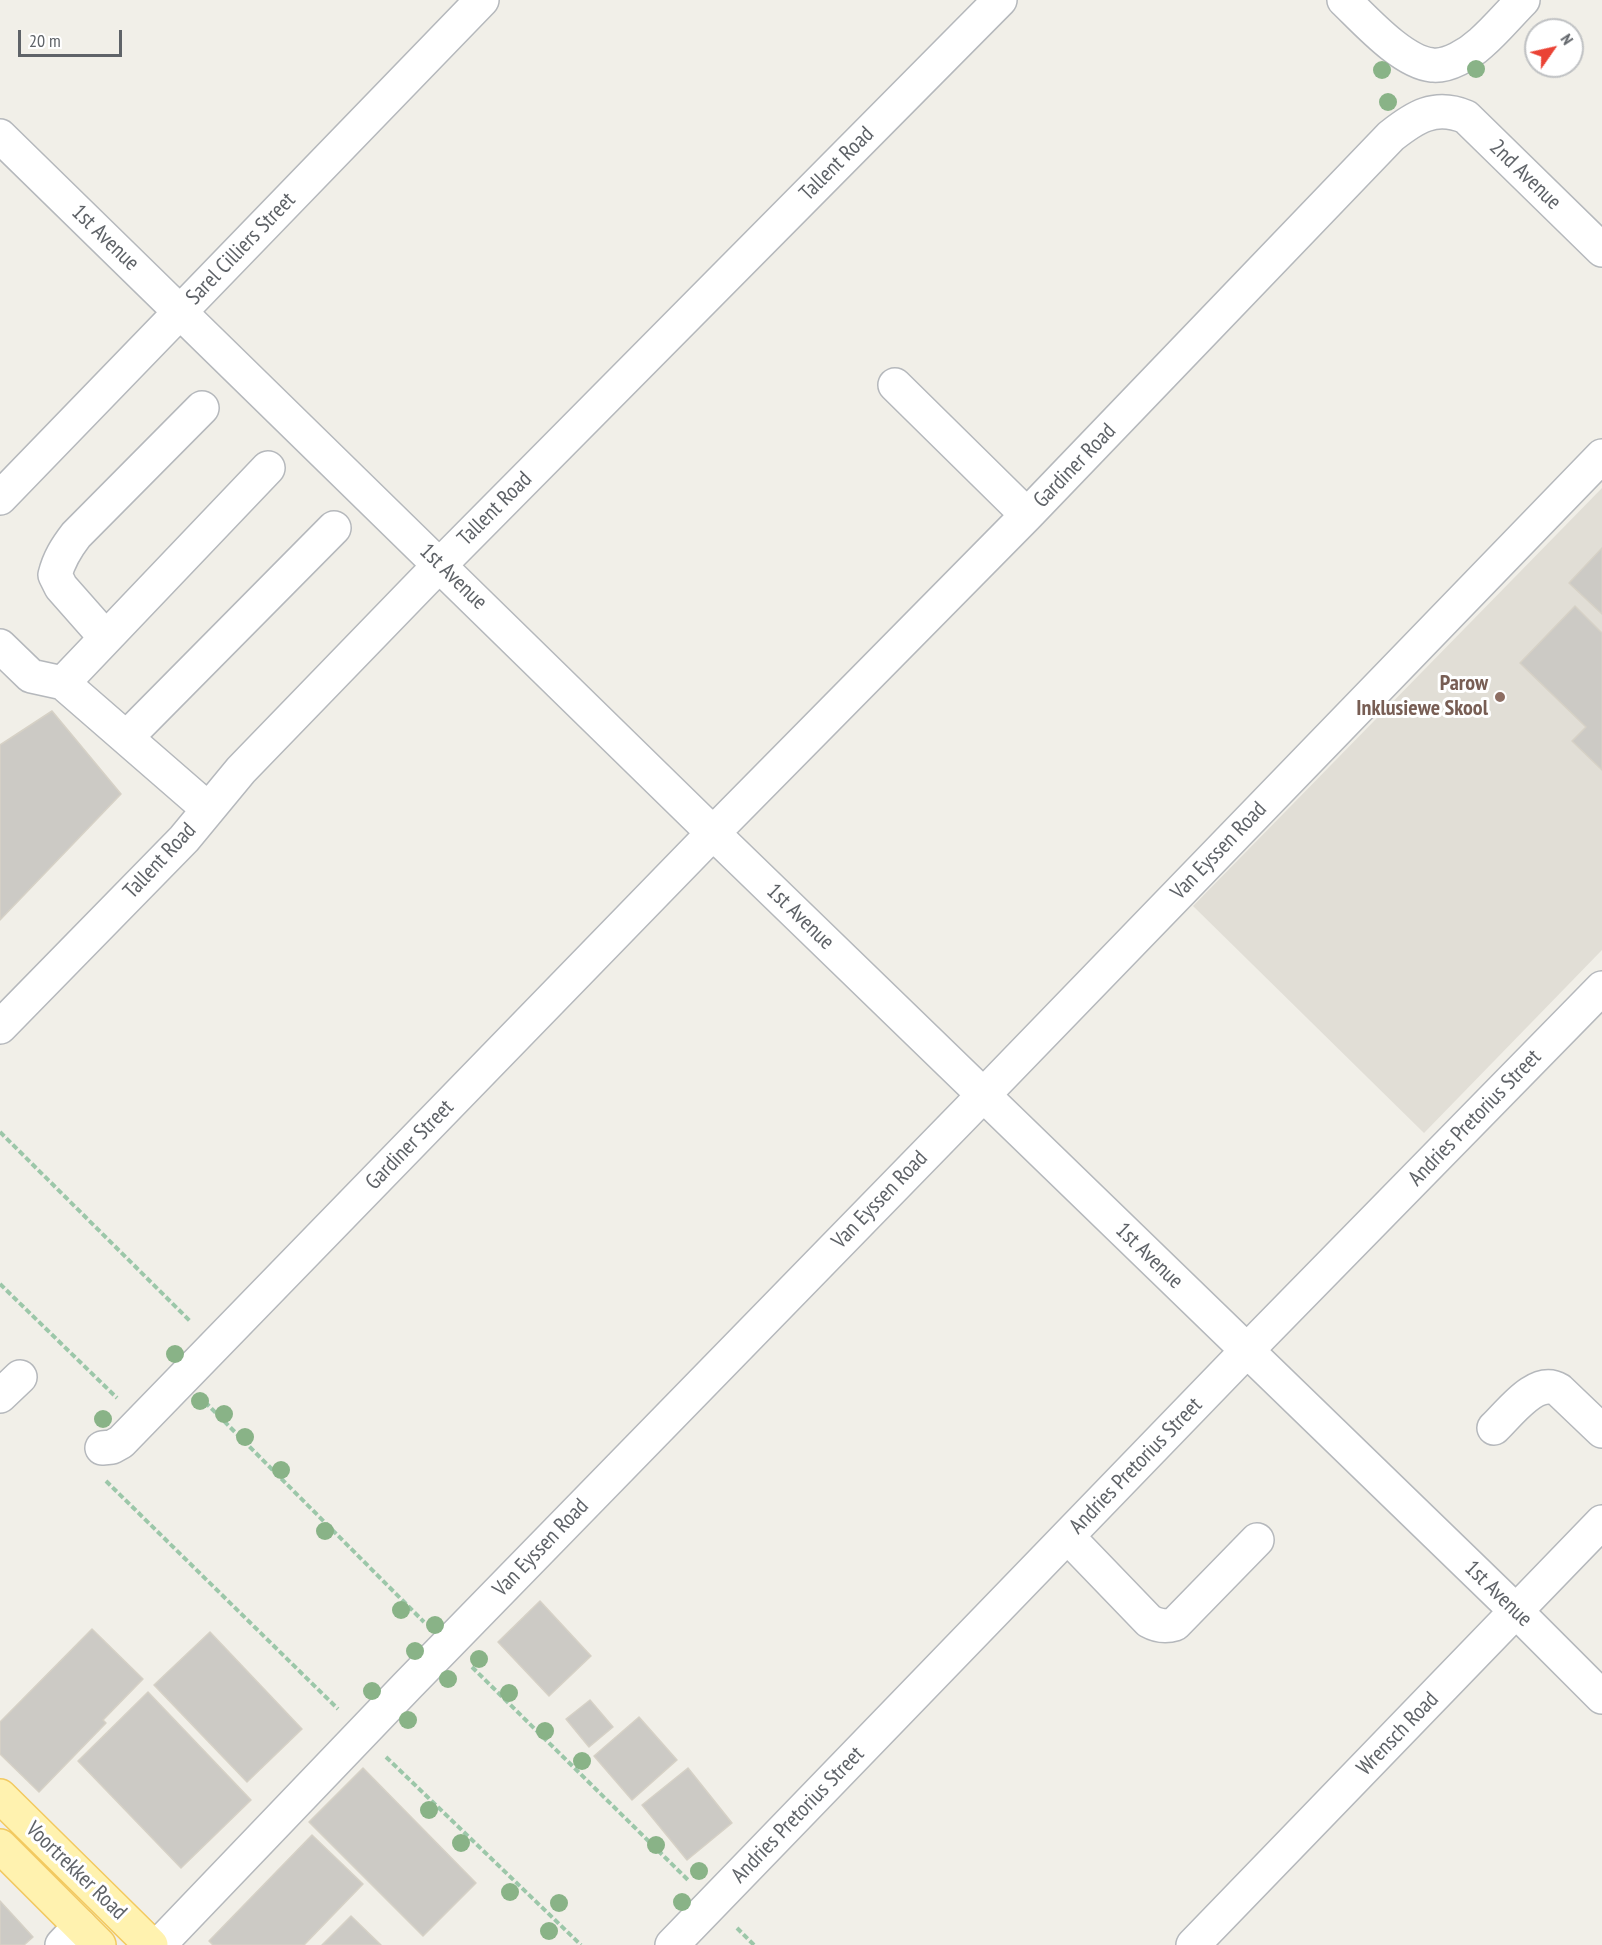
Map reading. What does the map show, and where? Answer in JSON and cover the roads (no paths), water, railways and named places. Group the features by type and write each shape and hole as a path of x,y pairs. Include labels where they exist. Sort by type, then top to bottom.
{"main road":[{"name":"Voortrekker Road","path":"0,1796 152,1945"},
{"name":"Voortrekker Road","path":"2,1851 80,1939"}],"street":[{"name":"Sarel Cilliers Street","path":"0,498 482,0"},
{"name":"Tallent Road","path":"0,1028 184,839 241,770 440,565 1000,0"},
{"path":"1344,0 1382,38 1416,62 1433,66 1452,63 1479,45 1523,0"},
{"name":"2nd Avenue","path":"1442,110 1466,117 1602,250"},
{"name":"Gardiner Road","path":"713,832 1027,515 1391,136 1408,123 1431,112 1442,110"},
{"name":"1st Avenue","path":"0,136 1602,1697"},
{"path":"895,386 1027,515"},
{"path":"106,638 62,586 55,575 58,563 76,535 202,408"},
{"name":"Van Eyssen Road","path":"159,1945 407,1686 1602,456"},
{"path":"63,683 268,468"},
{"path":"127,737 334,528"},
{"path":"0,646 31,676 63,683 208,809"},
{"name":"Gardiner Street","path":"102,1462 112,1447 121,1442 713,832"},
{"name":"Andries Pretorius Street","path":"672,1945 1602,988"},
{"path":"1494,1428 1532,1392 1546,1386 1553,1386 1602,1431"},
{"name":"Wrensch Road","path":"1193,1945 1602,1522"},
{"path":"1068,1537 1149,1621 1167,1626 1175,1624 1257,1540"}],"place":[{"name":"Parow Inklusiewe Skool","path":"1500,697"}]}
